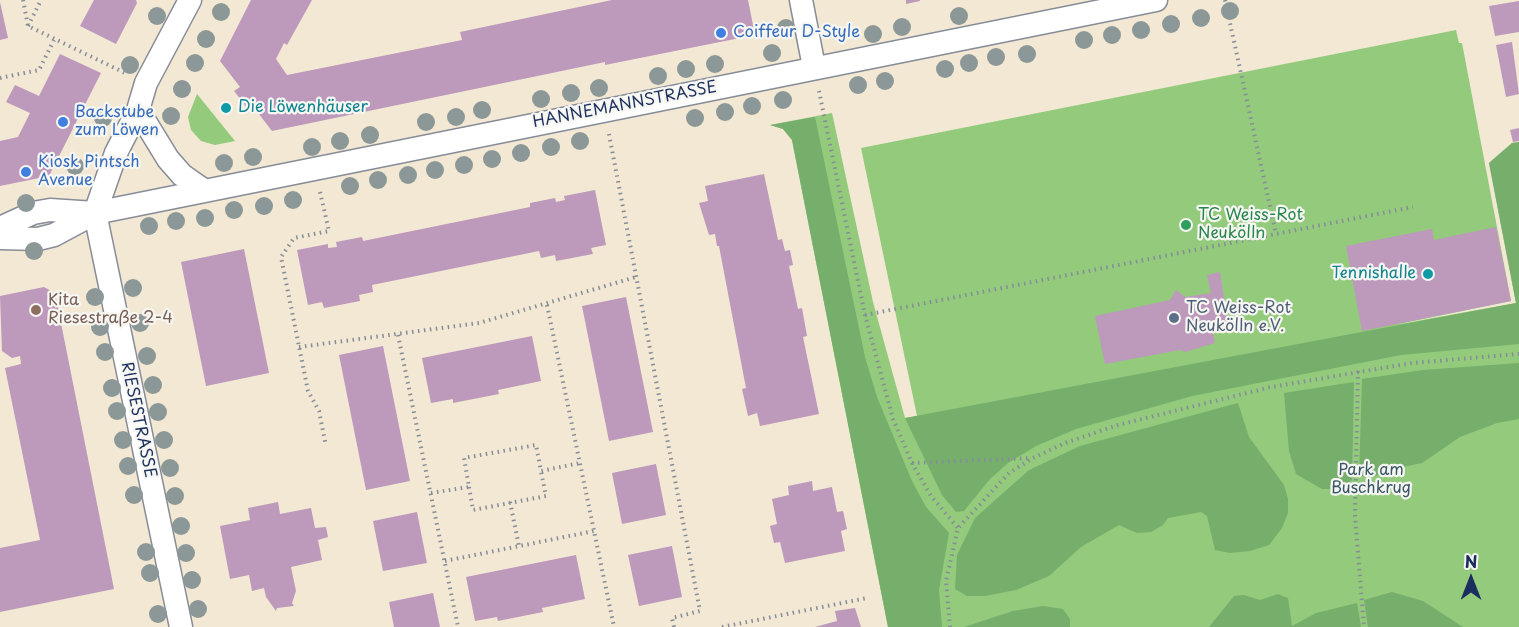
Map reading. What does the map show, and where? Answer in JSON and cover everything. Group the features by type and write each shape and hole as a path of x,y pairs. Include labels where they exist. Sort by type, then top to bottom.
{"street":[{"path":"95,213 116,153 138,110 146,83 190,0"},
{"path":"801,0 814,67"},
{"name":"HANNEMANNSTRASSE","path":"0,228 33,213 50,210 95,213 202,189 1156,0"},
{"path":"138,110 168,159 182,175 202,189"},
{"name":"HANNEMANNSTRASSE","path":"0,238 38,239 54,236 95,213"},
{"name":"RIESESTRASSE","path":"95,213 181,627"}],"path":[{"path":"22,0 28,26 146,83"},
{"path":"28,26 41,0"},
{"path":"1225,0 1276,234"},
{"path":"0,78 39,70 54,40"},
{"path":"814,67 865,315 893,419 912,464 931,496 958,528"},
{"path":"604,110 700,611 672,618 674,627"},
{"path":"315,168 329,231 294,238 281,257 308,391 319,411 326,446"},
{"path":"865,315 1413,207"},
{"path":"299,347 399,335 479,322 636,277"},
{"path":"547,304 614,627"},
{"path":"399,335 458,627"},
{"path":"950,627 946,581 958,528 1010,473 1033,458 1065,443 1107,429 1271,387 1412,363 1519,354"},
{"path":"1358,371 1355,516 1364,627"},
{"path":"536,445 546,496 473,510 469,486 464,458 536,445"},
{"path":"912,464 1033,458"},
{"path":"541,471 580,464"},
{"path":"431,493 469,486"},
{"path":"510,502 519,546"},
{"path":"445,561 594,531"},
{"path":"722,627 867,598"}],"green space":[{"name":"Park am Buschkrug","path":"1456,30 1459,43 1462,43 1511,301 1394,325 1516,303 1489,163 1512,143 1519,142 1519,627 888,627 792,140 783,129 770,125 832,113 873,302 905,418 917,416 861,148"},
{"path":"197,94 235,141 215,145 201,141 191,130 188,117"},
{"path":"815,117 865,357 877,397 912,481 926,507 949,533 939,590 942,627 888,627 792,140 783,129 770,125"},
{"path":"1519,142 1519,344 1401,355 1192,396 1076,429 1036,446 1008,463 990,479 964,511 956,512 942,495 905,418 1516,303 1489,163 1512,143"},
{"path":"1519,363 1519,419 1497,423 1460,437 1422,463 1393,469 1373,477 1359,476 1362,379 1423,370"},
{"path":"1354,382 1352,480 1338,489 1322,489 1296,474 1289,451 1284,393"},
{"path":"1238,403 1249,437 1284,485 1288,499 1288,513 1282,528 1269,545 1250,551 1230,553 1215,550 1207,516 1201,512 1168,518 1163,525 1151,532 1137,533 1119,525 1081,547 1049,576 1016,590 985,596 967,596 955,589 957,555 975,518 1029,470 1080,446"},
{"path":"1392,592 1423,601 1463,627 1368,627 1364,600"},
{"path":"1278,594 1288,598 1292,626 1316,613 1357,603 1361,627 1209,627 1234,596 1244,595 1260,600"},
{"path":"1043,606 1063,609 1070,619 1070,627 964,627 1013,611"}],"building":[{"path":"94,0 136,0 137,3 116,44 80,26"},
{"path":"251,0 312,0 287,45 284,43 276,59 287,75 462,40 460,32 612,0 748,0 755,35 605,65 605,62 272,131 252,105 247,108 234,91 240,87 220,61"},
{"path":"906,0 920,0 920,1 906,4"},
{"path":"1519,1 1519,32 1495,36 1489,6"},
{"path":"0,2 8,38 0,40"},
{"path":"1512,42 1519,94 1506,97 1496,45"},
{"path":"60,54 101,73 49,176 0,186 0,141 18,137 30,113 6,102 15,85 39,96"},
{"path":"1519,128 1519,141 1513,142 1510,130"},
{"path":"764,174 778,240 782,239 785,251 790,250 793,265 789,266 798,309 802,308 807,336 803,337 819,414 760,426 757,413 748,416 742,389 746,388 719,246 717,246 715,234 709,235 699,203 708,201 705,186"},
{"path":"595,190 606,245 591,248 593,254 556,261 555,255 541,258 539,251 372,285 373,292 359,295 360,301 324,308 322,302 308,305 297,250 328,244 328,248 337,247 336,242 362,237 363,241 530,207 530,203 555,198 556,202 565,200 564,196"},
{"name":"Tennishalle","path":"1496,227 1511,301 1362,331 1346,246 1432,229 1434,240"},
{"path":"244,249 269,373 206,386 181,262"},
{"name":"TC Weiss-Rot Neukölln e.V.","path":"1220,272 1228,325 1212,328 1215,343 1185,352 1180,350 1105,364 1095,316 1170,300 1176,290 1185,297 1211,293 1207,275"},
{"path":"44,287 55,293 114,589 0,612 0,548 40,540 5,368 21,364 20,356 12,358 2,351 0,296"},
{"path":"626,297 653,432 609,441 582,306"},
{"path":"532,336 541,381 498,390 499,394 453,403 453,399 431,403 422,358"},
{"path":"383,346 410,481 366,490 339,355"},
{"path":"656,464 666,515 622,524 612,473"},
{"path":"812,481 813,491 832,487 837,512 843,511 847,529 841,531 845,551 785,563 780,542 774,543 770,526 777,524 772,499 789,495 788,486"},
{"path":"278,502 280,514 311,508 315,528 326,527 328,537 318,540 322,560 291,567 296,591 292,603 294,606 277,608 276,611 266,597 264,588 252,591 249,575 230,579 220,526 250,520 248,508"},
{"path":"417,512 427,563 383,571 373,521"},
{"path":"672,546 682,597 639,606 628,555"},
{"path":"576,555 585,599 542,608 543,612 498,621 497,617 475,621 466,577"},
{"path":"433,593 440,627 394,627 389,602"},
{"path":"855,608 861,627 815,627 837,621 835,611"}],"place":[{"name":"Coiffeur D-Style","path":"721,33"},
{"name":"Die Löwenhäuser","path":"226,108"},
{"name":"Backstube zum Löwen","path":"63,122"},
{"name":"Kiosk Pintsch Avenue","path":"26,172"},
{"name":"TC Weiss-Rot Neukölln","path":"1186,225"},
{"name":"Tennishalle","path":"1428,274"},
{"name":"Kita Riesestraße 2-4","path":"36,310"},
{"name":"TC Weiss-Rot Neukölln e.V.","path":"1174,318"}]}
